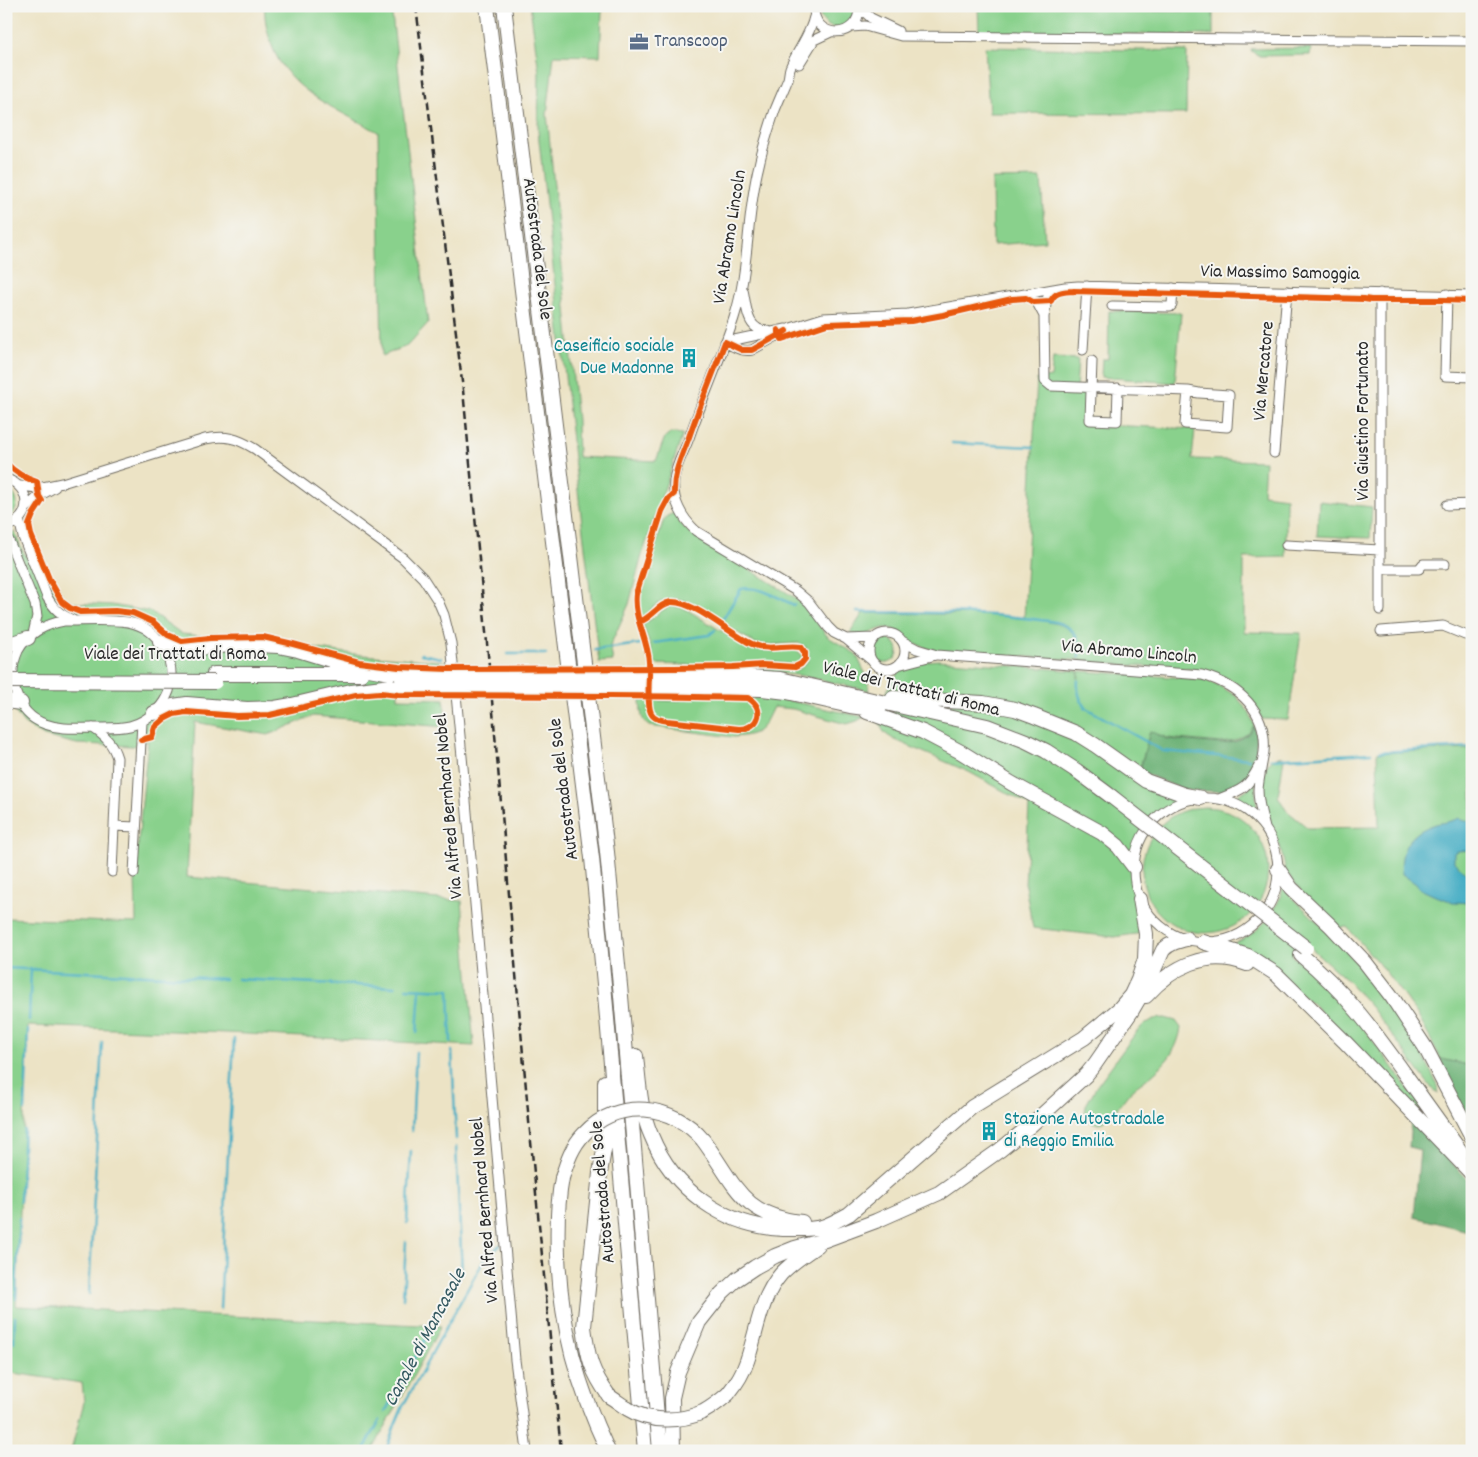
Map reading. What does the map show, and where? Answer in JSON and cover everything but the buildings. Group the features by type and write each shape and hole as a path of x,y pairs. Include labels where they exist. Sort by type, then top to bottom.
{"highway":[{"name":"Autostrada del Sole","path":"487,6 576,723 604,984 645,1451"},
{"name":"Autostrada del Sole","path":"504,6 606,842 660,1451"},
{"path":"6,645 30,636"},
{"path":"160,642 187,648 241,644 278,646 347,664 395,680"},
{"name":"Viale dei Trattati di Roma","path":"6,674 395,680 528,676 674,683 762,689 970,730 1012,744 1034,755 1110,801 1304,952 1334,972 1362,1002 1472,1151"},
{"name":"Viale dei Trattati di Roma","path":"674,683 719,675 765,677 802,683 869,700 969,721 1026,741 1059,759 1089,779 1110,801"},
{"name":"Viale dei Trattati di Roma","path":"6,681 215,678"},
{"path":"154,713 173,706 187,704 247,709 275,708 395,680"},
{"path":"843,692 888,698 969,701 1015,710 1044,719 1076,733 1146,781 1185,795 1202,798"},
{"path":"6,701 21,704"},
{"path":"850,706 923,732 961,752 1010,783 1102,834 1118,846 1134,867"},
{"path":"1278,869 1291,888 1348,944 1387,991 1425,1047 1472,1137"},
{"path":"621,996 636,1057 645,1121 663,1160 674,1176 694,1195 719,1212 751,1225 789,1229 820,1227 835,1222 849,1214 972,1106 1084,1038 1119,1009 1131,994 1145,958 1146,934 1140,899"},
{"path":"673,1451 672,1398 680,1365 700,1322 722,1293 755,1266 795,1248 825,1240 876,1221 939,1193 1000,1150 1031,1125 1086,1075 1131,1012 1148,983 1163,950 1172,943 1187,939"},
{"path":"1203,942 1248,956 1268,967 1284,980 1472,1174"},
{"name":"Viale dei Trattati di Roma","path":"1304,952 1350,1002 1382,1042 1472,1166"},
{"path":"1131,1012 1171,972 1198,961 1220,959 1241,962 1262,970 1279,982 1325,1022"},
{"path":"604,984 605,1144 600,1173 584,1328 587,1353 594,1372 609,1396 629,1410 650,1418 676,1419 704,1411 728,1394 745,1368 760,1316 772,1286 781,1274 825,1240"},
{"path":"608,1451 592,1416 574,1364 562,1304 558,1248 558,1208 562,1178 571,1153 584,1134 600,1121 625,1111 658,1110 685,1122 695,1130 739,1192 751,1204 766,1214 780,1218 813,1222 849,1214"}],"street":[{"path":"851,27 856,21 859,7"},
{"path":"859,7 871,18 907,35"},
{"path":"814,9 819,25 831,32"},
{"name":"Via Abramo Lincoln","path":"814,9 812,28 790,68 772,119 755,181 738,305 675,476 674,494 681,512 696,531 796,591 809,602 828,628 846,639 876,666 890,669 937,655"},
{"name":"Via Abramo Lincoln","path":"788,78 794,73 814,40 831,32 865,26 901,36 1472,41"},
{"name":"Via Massimo Samoggia","path":"742,286 748,319 752,325 760,330 774,331"},
{"path":"1083,350 1087,286"},
{"name":"Via Massimo Samoggia","path":"725,342 791,328 822,318 908,314 1065,287 1472,296"},
{"path":"1112,306 1170,307 1172,305 1173,288"},
{"path":"1053,289 1047,299 1044,317 1045,381 1051,386 1188,391 1229,395 1227,427 1185,424 1188,391"},
{"name":"Via Mercatore","path":"1274,453 1287,291"},
{"path":"1029,293 1036,301 1044,317"},
{"name":"Via Giustino Fortunato","path":"1380,293 1380,610"},
{"path":"1447,294 1445,376 1472,377"},
{"name":"Via Massimo Samoggia","path":"721,352 732,349 752,350 791,328"},
{"path":"725,342 742,350"},
{"path":"1092,362 1090,420 1117,421 1118,388"},
{"name":"Via Alfred Bernhard Nobel","path":"20,486 38,488 62,483 205,439 225,437 236,439 255,449 403,558 423,578 438,601 448,630 452,657 515,1360 527,1451"},
{"path":"7,478 20,486 26,497 25,509"},
{"name":"Via Alfred Bernhard Nobel","path":"19,519 25,509 39,496 62,483"},
{"path":"1447,505 1472,504"},
{"path":"6,526 19,519 22,537 47,597 56,610 76,621"},
{"path":"6,536 35,604 37,616 30,636"},
{"path":"1286,545 1380,550"},
{"path":"1380,570 1419,569 1422,564 1445,564"},
{"path":"76,621 128,622 146,630 160,642 169,659 171,679 168,695 154,713 142,722 126,728 58,728 43,723 32,716 21,704 14,687 13,678 15,661 21,646 30,636 48,624 76,621"},
{"path":"1381,631 1443,626 1465,635 1472,635"},
{"name":"Via Abramo Lincoln","path":"846,639 874,638 889,633 918,649 937,655 1159,670 1214,678 1235,689 1248,702 1254,710 1262,730 1264,751 1258,792 1264,828"},
{"path":"870,659 869,648 874,638"},
{"path":"898,666 905,654 902,641"},
{"path":"134,873 142,722"},
{"path":"93,728 106,737 117,758 112,872"},
{"name":"Via Abramo Lincoln","path":"1219,799 1246,786 1262,761"},
{"path":"1202,798 1219,799 1245,810 1264,828 1273,844 1278,869 1277,883 1266,910 1245,931 1218,941 1203,942 1187,939 1172,933 1148,913 1140,899 1134,867 1139,845 1145,832 1155,820 1173,806 1187,801 1202,798"},
{"path":"114,826 136,827"}],"green space":[{"path":"265,6 391,6 428,323 407,346 382,356 378,132 311,94 284,69 268,33"},
{"path":"530,6 606,6 602,12 600,56 554,55 547,114 577,420 578,457 656,461 665,437 670,433 683,434 642,555 629,604 610,646 613,661 599,662 574,458 538,131 539,72"},
{"path":"818,6 854,6 853,15 850,22 844,26 831,27 820,16"},
{"path":"978,6 1148,6 1148,11 1213,11 1213,35 979,32"},
{"path":"985,47 1187,51 1186,114 989,113"},
{"path":"1311,48 1310,55 1260,56 1251,51 1251,49"},
{"path":"1041,178 1045,241 993,245 992,179"},
{"path":"1109,311 1181,313 1175,383 1101,377 1102,359 1108,359"},
{"path":"1053,358 1078,359 1076,390 1086,391 1084,424 1195,429 1192,459 1265,461 1263,494 1286,497 1286,557 1244,558 1244,632 1301,633 1288,720 1262,719 1252,701 1242,689 1229,679 1219,675 1197,670 1080,661 1079,644 1073,631 1062,623 1054,621 1044,621 1061,625 1075,636 1078,660 937,651 911,642 896,631 888,628 879,629 865,635 850,633 863,613 998,615 1024,618 1037,379 1051,377"},
{"path":"6,488 14,495 17,503 14,512 6,518"},
{"path":"1319,501 1372,507 1370,538 1317,536"},
{"path":"674,513 683,527 691,533 794,597 802,604 828,637 856,654 866,675 870,691 804,676 740,668 800,669 807,662 809,656 806,648 799,643 765,645 754,643 687,601 673,599 660,602 640,619 638,604 663,522 667,516"},
{"path":"14,531 22,550 33,567 37,547 63,597 75,603 112,605 151,612 182,634 274,643 362,655 463,663 398,664 398,698 444,699 446,727 313,716 268,735 195,722 187,877 462,901 474,1046 227,1033 28,1026 16,1306 441,1326 372,1451 71,1451 84,1402 82,1383 6,1372 6,918 136,923 135,874 148,741 133,746 77,744 44,736 24,724 13,709 6,709 6,540 17,547 11,534"},
{"path":"672,606 684,608 749,648 774,651 795,649 802,655 800,662 793,665 772,662 741,663 723,666 653,664 650,645 642,624"},
{"path":"886,639 891,640 897,646 897,656 891,662 886,663 881,662 875,656 874,651 875,646 881,640"},
{"path":"938,660 1078,671 1078,689 1079,671 1206,680 1236,696 1249,712 1254,725 1249,733 1234,741 1221,743 1167,738 1150,731 1139,771 1185,798 1162,811 1153,819 1145,828 1134,850 1132,876 1139,903 1143,933 1114,937 1033,928 1025,886 1029,805 969,772 893,739 884,732 880,716 882,706 889,686 895,677 901,670 911,664"},
{"path":"714,694 777,698 864,717 847,724 793,709 773,707 763,726 755,733 733,737 649,726 642,718 640,700 675,701"},
{"path":"1254,726 1256,756 1253,766 1243,783 1235,788 1225,791 1189,791 1140,771 1150,731 1167,739 1221,744 1235,742 1249,734"},
{"path":"1472,749 1472,1066 1441,1059 1417,1014 1385,971 1347,927 1339,928 1303,894 1286,872 1280,846 1262,810 1262,783 1267,765 1278,756 1284,758 1278,796 1286,810 1308,828 1379,827 1377,753"},
{"path":"1255,780 1257,811 1235,796 1248,789"},
{"path":"1205,807 1229,812 1249,826 1263,846 1268,870 1263,894 1249,914 1229,928 1205,933 1181,928 1161,914 1147,894 1142,870 1147,846 1161,826 1181,812"},
{"path":"1283,888 1345,949 1374,985 1419,1048 1435,1080 1439,1093 1433,1090 1372,1008 1349,982 1310,947 1295,946 1292,956 1346,1004 1423,1109 1423,1113 1420,1113 1312,1003 1230,945 1248,936 1264,923 1280,898"},
{"path":"1165,1018 1176,1021 1181,1028 1173,1052 1157,1070 1131,1091 1104,1121 1099,1124 1088,1121 1085,1113 1086,1105 1096,1087 1135,1034 1143,1025 1154,1019"},
{"path":"1437,1058 1472,1066 1472,1125"},
{"path":"1411,1119 1472,1184 1472,1232 1414,1217 1420,1150 1409,1147"}],"water":[{"path":"1459,818 1472,822 1472,850 1454,853 1454,862 1467,874 1472,875 1472,903 1453,902 1433,895 1420,889 1402,874 1402,856 1408,842 1414,836 1427,827"}],"waterway":[{"path":"952,443 1034,447"},
{"path":"723,619 741,589 761,590 794,605"},
{"path":"857,612 1010,616 1056,622 1065,625 1075,634 1079,646 1079,658"},
{"path":"654,643 709,635 715,630"},
{"path":"595,650 640,644"},
{"path":"421,654 441,658"},
{"path":"508,654 546,654"},
{"path":"1078,680 1079,695 1086,708 1163,751 1249,759"},
{"path":"1380,752 1472,747"},
{"path":"1270,759 1371,753"},
{"path":"6,968 225,979"},
{"path":"29,1020 31,970"},
{"path":"237,979 395,987"},
{"path":"406,988 449,990 451,1042"},
{"path":"417,1033 420,988"},
{"path":"25,1110 28,1030"},
{"path":"220,1309 234,1039"},
{"path":"89,1294 102,1042"},
{"path":"452,1051 456,1139"},
{"path":"412,1131 416,1052"},
{"path":"20,1201 24,1130"},
{"path":"434,1322 462,1272 456,1147"},
{"path":"407,1223 411,1151"},
{"path":"16,1299 19,1218"},
{"path":"403,1299 406,1242"},
{"name":"Canale di Mancasale","path":"386,1451 403,1406 448,1324 484,1260 500,1245"},
{"path":"14,1342 15,1317"},
{"path":"385,1412 431,1329"},
{"path":"363,1451 380,1420"}],"railway":[{"path":"416,6 463,390 528,1111 561,1451"}],"cycle path":[{"path":"778,330 782,339 827,324 911,321 1012,299 1026,298 1033,302 1051,301 1057,294 1074,291 1371,300 1472,301"},
{"path":"725,342 742,350 752,350 786,331"},
{"path":"141,740 152,737 155,727 164,719 174,714 186,712 237,716 270,715 356,695 380,693 399,695 644,696 661,696 748,698 754,702 758,712 758,717 751,726 739,729 667,721 652,715 651,713 650,708 649,702 648,696 648,688 649,667 648,653 636,603 636,594 662,511 669,498 674,494 678,465 725,342"},
{"path":"6,463 20,475 37,482 39,496 42,501 29,525 31,535 49,579 62,602 80,612 115,611 133,613 153,622 168,635 182,641 210,638 263,637 359,662 399,667 449,669 674,668 763,665 795,667 805,659 805,653 801,647 771,648 752,644 701,612 680,603 666,603 639,622"}],"place":[{"name":"Transcoop","path":"639,42"},
{"name":"Caseificio sociale Due Madonne","path":"689,358"},
{"name":"Stazione Autostradale di Reggio Emilia","path":"989,1131"}]}
